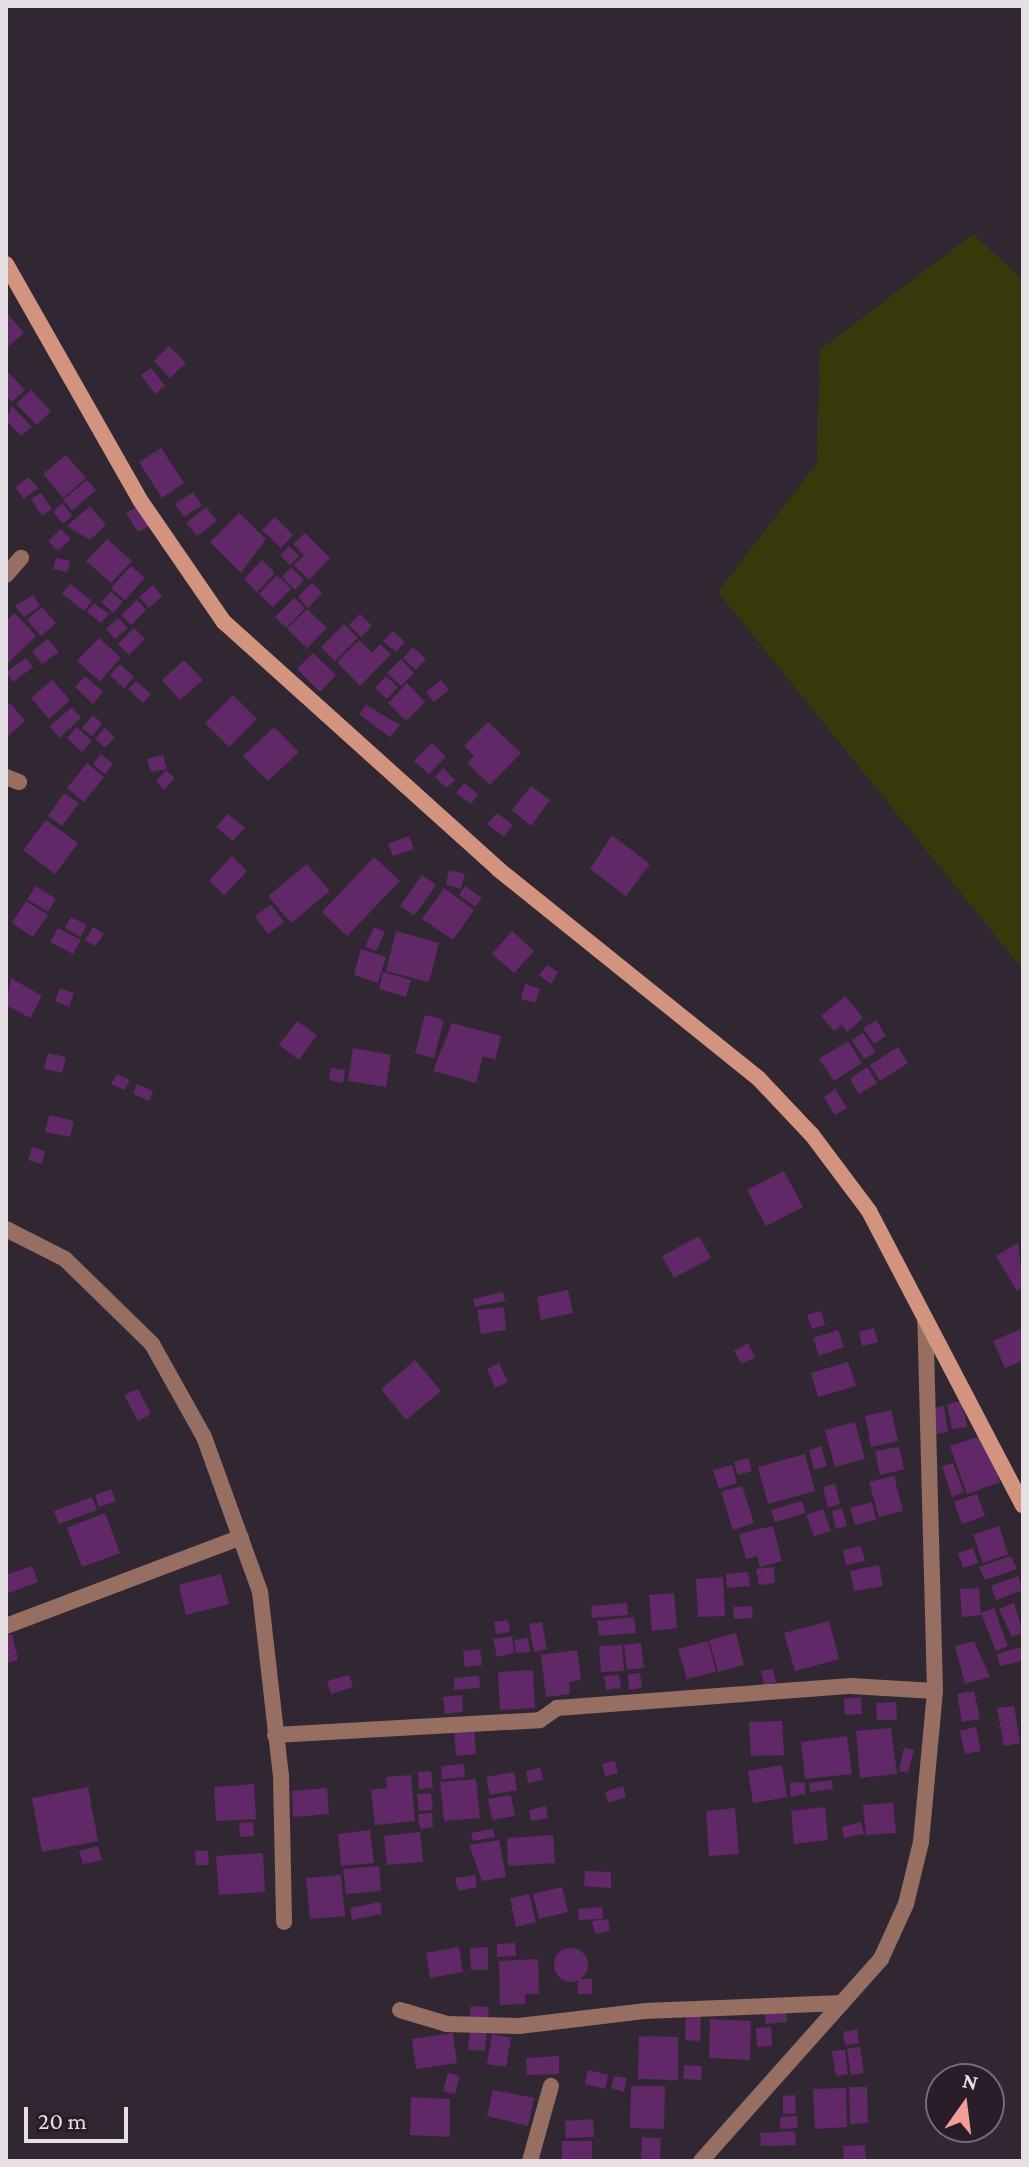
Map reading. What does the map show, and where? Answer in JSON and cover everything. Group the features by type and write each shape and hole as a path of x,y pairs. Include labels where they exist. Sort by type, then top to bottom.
{"main road":[{"path":"6,264 140,500 224,622 269,671 498,869 759,1079 869,1211 1023,1505"}],"street":[{"path":"6,575 21,558"},
{"path":"6,1229 65,1259 152,1344 204,1437 260,1592 275,1735 284,1922"},
{"path":"701,2161 881,1959 906,1904 921,1842 935,1691 925,1321"},
{"path":"6,1626 241,1537"},
{"path":"275,1735 540,1720 557,1708 851,1686 935,1691"},
{"path":"400,2010 447,2024 519,2026 644,2011 842,2003"},
{"path":"530,2161 551,2086"}],"green space":[{"path":"973,234 1023,280 1023,970 718,592 817,463 820,350"}],"building":[{"path":"6,312 24,333 6,348"},
{"path":"169,346 186,363 170,378 154,361"},
{"path":"151,368 165,386 155,394 141,375"},
{"path":"8,372 25,390 12,402 6,396"},
{"path":"31,390 51,411 37,425 16,404"},
{"path":"12,406 32,427 21,436 6,420"},
{"path":"161,448 184,483 162,498 139,462"},
{"path":"66,455 86,478 63,498 43,474"},
{"path":"29,477 38,488 24,499 15,487"},
{"path":"87,480 96,490 72,511 63,500"},
{"path":"193,492 202,505 184,517 175,504"},
{"path":"41,493 52,509 42,516 31,499"},
{"path":"62,503 72,515 63,524 53,512"},
{"path":"90,506 106,525 90,540 67,526"},
{"path":"137,507 149,526 138,532 126,513"},
{"path":"206,507 217,521 197,536 186,523"},
{"path":"239,513 266,539 241,573 210,542"},
{"path":"275,517 293,535 281,548 262,530"},
{"path":"61,529 71,539 58,551 48,541"},
{"path":"305,533 330,558 309,580 294,565 304,555 293,544"},
{"path":"107,539 132,561 111,583 86,561"},
{"path":"289,546 299,556 290,565 280,555"},
{"path":"56,558 70,561 67,572 53,569"},
{"path":"262,560 275,573 257,592 244,579"},
{"path":"131,566 145,578 125,600 111,588"},
{"path":"291,567 304,580 295,590 282,577"},
{"path":"277,575 291,589 273,607 259,594"},
{"path":"312,583 322,593 308,608 298,597"},
{"path":"70,584 92,601 84,611 62,594"},
{"path":"153,585 162,596 149,608 139,597"},
{"path":"111,592 123,602 113,613 101,602"},
{"path":"33,595 40,606 24,617 15,606"},
{"path":"294,598 305,608 286,628 275,617"},
{"path":"137,600 146,610 131,625 121,615"},
{"path":"94,603 109,614 101,623 87,612"},
{"path":"42,607 56,623 41,636 27,620"},
{"path":"307,609 327,628 307,648 287,629"},
{"path":"15,613 36,636 6,665 6,621"},
{"path":"360,614 372,626 361,637 349,625"},
{"path":"118,618 128,628 115,639 106,629"},
{"path":"344,624 358,638 335,661 321,647"},
{"path":"134,628 145,639 129,655 118,644"},
{"path":"393,631 405,642 396,652 383,641"},
{"path":"99,638 121,658 100,681 77,661"},
{"path":"48,639 59,652 42,664 32,651"},
{"path":"359,640 372,653 380,644 391,654 360,686 337,662"},
{"path":"413,647 426,659 416,670 403,658"},
{"path":"313,653 336,675 320,692 297,669"},
{"path":"26,658 33,667 13,682 6,672"},
{"path":"401,659 414,673 401,686 387,673"},
{"path":"184,660 203,680 180,700 162,680"},
{"path":"120,664 134,677 124,689 110,675"},
{"path":"85,676 103,692 93,704 75,687"},
{"path":"386,676 398,687 387,699 375,688"},
{"path":"52,680 70,700 49,719 31,698"},
{"path":"441,680 449,690 434,702 426,692"},
{"path":"136,681 151,694 143,703 128,689"},
{"path":"407,683 425,702 406,721 388,703"},
{"path":"233,695 257,719 229,747 205,723"},
{"path":"10,703 25,721 6,738 6,706"},
{"path":"366,705 400,725 390,737 359,714"},
{"path":"72,707 81,718 59,738 50,726"},
{"path":"93,715 102,724 92,736 82,728"},
{"path":"488,722 521,753 490,785 467,763 474,756 464,746"},
{"path":"77,727 92,741 82,752 67,738"},
{"path":"274,727 299,752 268,781 243,756"},
{"path":"105,728 115,737 105,748 95,739"},
{"path":"432,743 446,757 429,774 414,761"},
{"path":"101,754 113,764 105,774 93,764"},
{"path":"163,755 167,769 151,772 147,759"},
{"path":"87,763 104,777 84,802 67,788"},
{"path":"443,768 455,780 446,788 435,777"},
{"path":"166,770 175,778 164,790 156,781"},
{"path":"464,783 478,794 471,804 456,793"},
{"path":"531,786 550,800 531,826 512,810"},
{"path":"64,793 79,803 62,826 48,816"},
{"path":"497,813 513,825 504,837 487,824"},
{"path":"228,814 245,828 233,841 216,827"},
{"path":"46,820 78,843 55,874 23,850"},
{"path":"612,835 650,864 626,896 590,869"},
{"path":"409,836 414,849 393,856 388,844"},
{"path":"232,856 247,871 224,895 209,881"},
{"path":"374,857 400,881 347,936 322,912"},
{"path":"307,864 330,891 291,923 268,896"},
{"path":"449,870 465,874 461,889 446,885"},
{"path":"422,875 436,885 414,916 400,906"},
{"path":"36,886 56,899 48,912 27,899"},
{"path":"465,886 482,898 475,907 459,895"},
{"path":"444,888 474,910 453,940 422,919"},
{"path":"26,901 48,915 33,937 12,923"},
{"path":"271,905 284,922 268,934 255,916"},
{"path":"71,917 87,925 80,937 65,928"},
{"path":"93,927 104,934 95,946 85,940"},
{"path":"374,927 385,932 376,951 365,947"},
{"path":"58,928 81,940 73,954 50,942"},
{"path":"396,931 439,943 429,982 386,971"},
{"path":"512,931 534,951 514,973 492,954"},
{"path":"361,949 386,957 378,983 354,975"},
{"path":"547,965 558,972 551,984 539,975"},
{"path":"383,972 411,980 406,997 379,989"},
{"path":"11,978 42,996 30,1018 6,1005"},
{"path":"525,984 540,989 535,1003 521,999"},
{"path":"60,988 74,993 69,1007 55,1001"},
{"path":"845,996 863,1018 847,1032 842,1025 834,1031 821,1016"},
{"path":"425,1015 444,1020 434,1058 415,1053"},
{"path":"876,1020 886,1036 874,1044 863,1028"},
{"path":"297,1021 317,1035 299,1060 279,1045"},
{"path":"452,1023 501,1036 495,1060 483,1056 476,1083 433,1071"},
{"path":"863,1033 876,1052 864,1059 852,1040"},
{"path":"848,1041 862,1063 834,1081 819,1059"},
{"path":"898,1047 908,1063 880,1081 870,1065"},
{"path":"353,1048 391,1055 386,1087 348,1081"},
{"path":"48,1053 66,1057 62,1073 44,1069"},
{"path":"867,1067 877,1083 859,1094 850,1079"},
{"path":"331,1068 345,1070 343,1083 329,1080"},
{"path":"117,1074 130,1080 124,1090 111,1084"},
{"path":"137,1084 153,1091 149,1101 133,1094"},
{"path":"835,1089 847,1108 835,1115 824,1097"},
{"path":"49,1115 74,1121 70,1137 45,1132"},
{"path":"32,1147 45,1151 42,1164 28,1160"},
{"path":"784,1171 803,1207 766,1226 747,1190"},
{"path":"699,1236 711,1258 674,1278 662,1256"},
{"path":"1018,1243 1023,1287 1017,1291 996,1256"},
{"path":"568,1290 573,1313 541,1320 537,1297"},
{"path":"503,1292 505,1301 475,1307 473,1299"},
{"path":"504,1307 506,1330 481,1334 477,1310"},
{"path":"821,1311 825,1325 812,1329 807,1315"},
{"path":"874,1328 878,1342 862,1346 859,1332"},
{"path":"1023,1328 1023,1360 1005,1368 993,1341"},
{"path":"838,1330 844,1347 819,1356 813,1338"},
{"path":"748,1343 755,1357 742,1364 734,1351"},
{"path":"415,1360 441,1391 406,1420 381,1389"},
{"path":"848,1362 856,1386 818,1397 811,1373"},
{"path":"499,1363 508,1382 495,1388 487,1369"},
{"path":"138,1389 151,1414 138,1421 124,1395"},
{"path":"962,1401 967,1427 952,1429 947,1404"},
{"path":"944,1406 948,1432 936,1434 932,1408"},
{"path":"891,1410 898,1441 871,1447 865,1416"},
{"path":"855,1422 865,1459 835,1467 825,1430"},
{"path":"983,1435 1000,1482 967,1494 950,1446"},
{"path":"821,1446 827,1466 814,1470 809,1450"},
{"path":"899,1447 904,1469 880,1475 875,1451"},
{"path":"805,1454 815,1491 768,1504 758,1467"},
{"path":"748,1458 752,1471 738,1475 734,1462"},
{"path":"953,1463 964,1492 952,1497 942,1466"},
{"path":"732,1465 737,1483 719,1489 713,1470"},
{"path":"894,1476 903,1511 879,1517 869,1482"},
{"path":"835,1484 840,1504 828,1508 823,1487"},
{"path":"742,1486 754,1523 733,1530 721,1492"},
{"path":"111,1489 116,1501 99,1507 95,1495"},
{"path":"977,1494 985,1516 962,1524 954,1502"},
{"path":"92,1497 97,1510 59,1524 54,1511"},
{"path":"802,1501 806,1513 775,1522 771,1510"},
{"path":"872,1502 876,1520 855,1525 850,1508"},
{"path":"842,1508 847,1526 836,1529 832,1511"},
{"path":"823,1509 831,1531 814,1536 806,1515"},
{"path":"105,1513 120,1553 82,1567 67,1528"},
{"path":"773,1526 782,1561 760,1567 757,1556 746,1559 739,1534"},
{"path":"999,1526 1008,1554 983,1563 973,1535"},
{"path":"861,1546 865,1561 846,1565 843,1550"},
{"path":"973,1548 978,1563 963,1568 958,1553"},
{"path":"1011,1556 1017,1569 985,1580 979,1567"},
{"path":"879,1565 883,1586 854,1591 850,1571"},
{"path":"32,1566 38,1582 6,1594 6,1575"},
{"path":"774,1567 775,1583 759,1585 756,1569"},
{"path":"748,1572 750,1586 727,1588 726,1574"},
{"path":"221,1574 229,1604 186,1615 179,1585"},
{"path":"1018,1576 1023,1590 996,1600 991,1586"},
{"path":"723,1577 725,1616 698,1617 696,1579"},
{"path":"979,1588 981,1615 962,1617 960,1589"},
{"path":"674,1593 677,1628 652,1631 649,1595"},
{"path":"627,1603 628,1615 592,1618 591,1606"},
{"path":"1014,1603 1023,1633 1012,1637 999,1609"},
{"path":"752,1606 753,1618 734,1619 733,1607"},
{"path":"994,1608 1008,1646 996,1651 981,1613"},
{"path":"634,1617 636,1633 599,1636 597,1621"},
{"path":"508,1620 510,1632 496,1634 494,1622"},
{"path":"829,1621 839,1659 795,1671 784,1633"},
{"path":"542,1622 547,1649 534,1652 529,1624"},
{"path":"736,1633 744,1665 718,1672 709,1640"},
{"path":"12,1634 18,1660 6,1663 6,1636"},
{"path":"512,1636 514,1653 497,1657 493,1639"},
{"path":"528,1638 530,1652 516,1653 514,1640"},
{"path":"708,1641 716,1672 687,1679 678,1649"},
{"path":"974,1641 990,1677 965,1684 955,1646"},
{"path":"641,1643 644,1668 627,1670 624,1645"},
{"path":"622,1645 624,1671 601,1672 599,1646"},
{"path":"1023,1647 1023,1661 1000,1666 997,1654"},
{"path":"480,1649 482,1665 465,1667 463,1651"},
{"path":"577,1650 581,1680 569,1682 570,1694 546,1697 541,1655"},
{"path":"773,1669 776,1682 764,1685 761,1671"},
{"path":"533,1670 535,1708 500,1710 498,1672"},
{"path":"640,1673 642,1688 629,1690 628,1674"},
{"path":"349,1675 353,1687 331,1694 327,1681"},
{"path":"619,1675 621,1688 606,1690 604,1676"},
{"path":"479,1676 480,1688 454,1690 454,1678"},
{"path":"974,1691 980,1719 962,1722 957,1694"},
{"path":"462,1695 463,1712 445,1714 443,1697"},
{"path":"861,1697 862,1714 845,1715 844,1699"},
{"path":"896,1702 897,1720 877,1720 876,1703"},
{"path":"1014,1706 1020,1743 1004,1746 997,1708"},
{"path":"782,1721 784,1755 751,1756 749,1722"},
{"path":"976,1727 981,1751 965,1754 960,1731"},
{"path":"474,1728 476,1754 456,1756 454,1730"},
{"path":"891,1728 897,1774 860,1778 856,1731"},
{"path":"847,1736 852,1774 805,1779 801,1742"},
{"path":"904,1748 914,1750 908,1773 899,1771"},
{"path":"615,1761 618,1773 605,1776 602,1764"},
{"path":"464,1764 465,1777 442,1779 441,1766"},
{"path":"782,1765 787,1797 753,1803 748,1771"},
{"path":"540,1768 543,1780 528,1783 526,1771"},
{"path":"431,1771 433,1788 419,1789 418,1772"},
{"path":"514,1772 517,1790 490,1795 486,1777"},
{"path":"411,1775 415,1821 375,1825 371,1790 387,1788 386,1777"},
{"path":"476,1779 480,1818 444,1821 440,1782"},
{"path":"832,1780 833,1789 810,1792 809,1783"},
{"path":"804,1782 806,1794 791,1797 790,1783"},
{"path":"254,1784 256,1819 216,1821 214,1787"},
{"path":"623,1786 626,1797 608,1803 605,1792"},
{"path":"88,1787 98,1841 42,1852 32,1798"},
{"path":"327,1788 329,1814 293,1817 292,1791"},
{"path":"431,1793 433,1810 419,1811 417,1794"},
{"path":"511,1795 515,1816 492,1820 488,1799"},
{"path":"893,1803 896,1833 866,1835 863,1805"},
{"path":"546,1806 548,1818 531,1821 529,1810"},
{"path":"825,1807 828,1840 794,1844 791,1811"},
{"path":"735,1808 739,1854 709,1856 706,1811"},
{"path":"432,1813 433,1827 420,1829 418,1814"},
{"path":"253,1822 254,1836 240,1837 239,1823"},
{"path":"861,1822 864,1834 844,1838 842,1827"},
{"path":"493,1829 495,1837 473,1841 471,1833"},
{"path":"370,1830 374,1863 341,1866 338,1834"},
{"path":"420,1832 423,1862 387,1865 384,1836"},
{"path":"553,1835 555,1863 508,1866 507,1838"},
{"path":"499,1840 506,1877 482,1881 469,1845"},
{"path":"98,1846 102,1860 83,1864 79,1851"},
{"path":"195,1851 208,1851 209,1865 196,1865"},
{"path":"263,1853 265,1892 219,1895 216,1856"},
{"path":"379,1866 381,1891 346,1894 343,1869"},
{"path":"585,1871 611,1872 611,1888 584,1886"},
{"path":"341,1875 345,1916 310,1919 306,1878"},
{"path":"475,1875 477,1887 458,1891 455,1878"},
{"path":"562,1887 568,1912 539,1919 533,1894"},
{"path":"529,1894 536,1922 516,1927 510,1898"},
{"path":"380,1902 382,1914 352,1920 350,1908"},
{"path":"602,1907 603,1919 579,1920 578,1909"},
{"path":"608,1919 610,1931 595,1934 592,1921"},
{"path":"515,1943 516,1956 497,1957 497,1944"},
{"path":"459,1947 463,1972 430,1978 426,1953"},
{"path":"488,1947 488,1970 471,1970 470,1948"},
{"path":"571,1948 583,1953 588,1965 583,1977 571,1982 559,1977 554,1965 559,1953"},
{"path":"538,1959 539,1994 525,1994 525,2004 500,2005 499,1961"},
{"path":"578,1979 592,1979 592,1994 578,1994"},
{"path":"471,2006 489,2007 487,2021 469,2019"},
{"path":"786,2009 787,2022 766,2024 764,2011"},
{"path":"686,2014 701,2014 700,2041 685,2040"},
{"path":"710,2019 751,2021 750,2060 709,2058"},
{"path":"771,2027 772,2046 757,2047 756,2028"},
{"path":"857,2029 859,2043 845,2045 843,2032"},
{"path":"470,2030 487,2031 485,2051 468,2050"},
{"path":"453,2033 457,2063 416,2069 412,2039"},
{"path":"492,2034 511,2038 506,2067 487,2064"},
{"path":"639,2036 678,2037 678,2080 638,2079"},
{"path":"860,2047 864,2073 851,2075 847,2049"},
{"path":"845,2050 848,2074 836,2076 832,2051"},
{"path":"559,2056 559,2074 527,2075 526,2058"},
{"path":"684,2065 702,2066 701,2080 683,2079"},
{"path":"588,2070 608,2075 605,2089 585,2084"},
{"path":"448,2073 460,2076 455,2094 443,2091"},
{"path":"614,2076 627,2078 624,2092 611,2088"},
{"path":"631,2086 665,2086 664,2129 630,2128"},
{"path":"849,2087 867,2087 868,2123 850,2124"},
{"path":"846,2088 847,2127 815,2129 813,2089"},
{"path":"493,2090 534,2098 528,2126 487,2116"},
{"path":"795,2095 796,2113 783,2114 783,2096"},
{"path":"411,2097 450,2099 450,2137 410,2135"},
{"path":"797,2116 798,2128 780,2129 780,2117"},
{"path":"593,2119 594,2137 566,2138 565,2121"},
{"path":"795,2131 796,2145 761,2146 760,2133"},
{"path":"642,2137 661,2138 660,2161 641,2161"},
{"path":"562,2141 592,2141 592,2161 562,2161"},
{"path":"865,2145 866,2161 844,2161 843,2146"}]}
